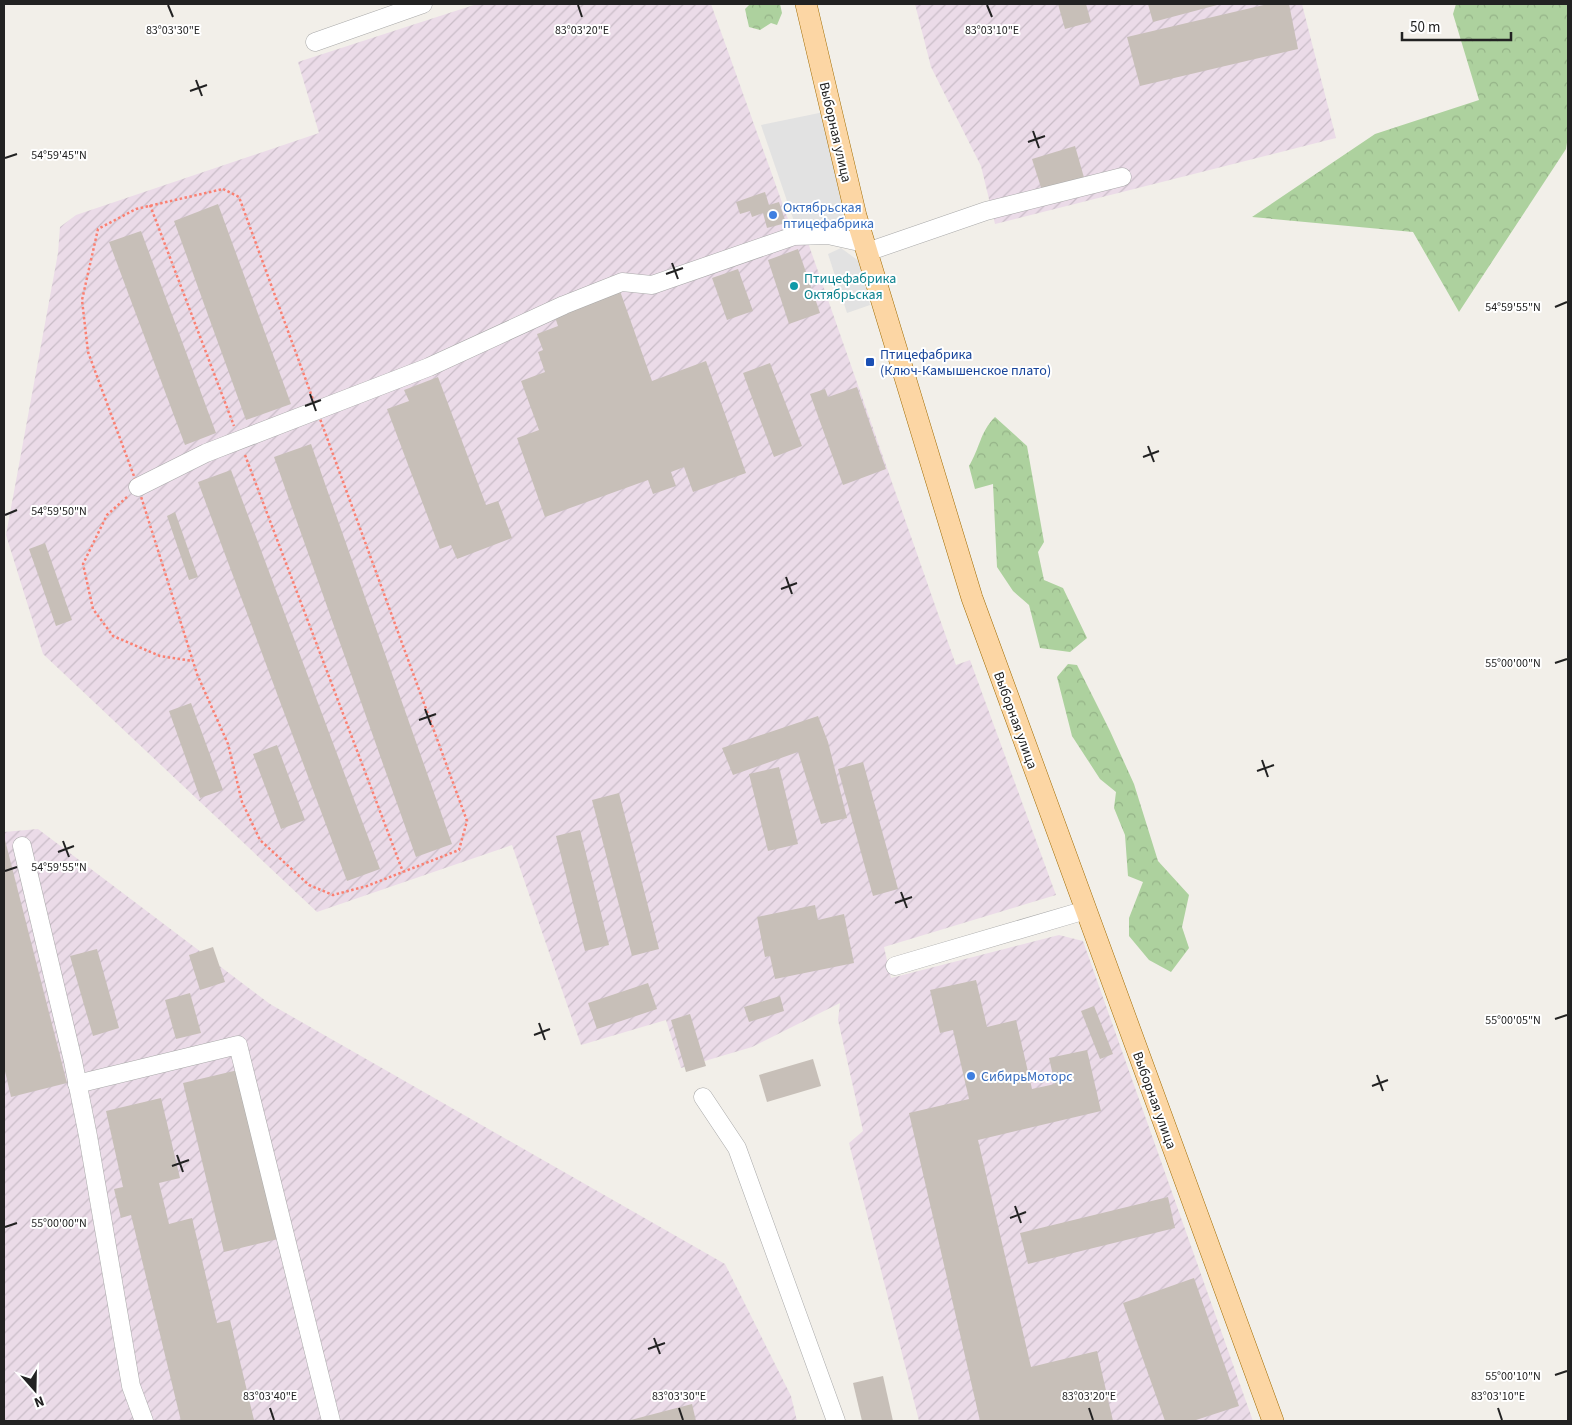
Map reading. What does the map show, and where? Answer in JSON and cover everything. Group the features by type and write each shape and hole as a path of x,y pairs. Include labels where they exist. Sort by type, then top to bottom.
{"main road":[{"name":"Выборная улица","path":"806,4 856,216 972,598 1273,1421"}],"lane":[{"path":"315,42 423,4"},
{"path":"138,486 206,453 429,367 564,305 622,282 652,285 794,236 828,235 866,248 986,211 1122,177"},
{"path":"22,846 88,1136 131,1386 144,1421"},
{"path":"895,966 1086,910"},
{"path":"77,1084 238,1044 331,1421"},
{"path":"703,1097 738,1148 836,1421"}],"path":[{"path":"222,189 238,197 317,410 467,820 459,850 367,886 333,895 309,885 260,840 242,802 228,744 193,661 138,486 88,352 82,300 98,229 136,208 222,189"},
{"path":"150,205 403,872"},
{"path":"138,486 107,515 83,564 93,610 113,636 160,656 193,661"}],"shaded area":[{"path":"477,4 711,4 794,236 806,237 956,665 970,660 1056,895 884,947 891,978 1059,935 1083,941 1253,1421 919,1421 849,1143 863,1131 838,1020 840,1003 752,1047 681,1068 666,1020 581,1045 512,845 317,912 43,654 6,535 58,253 60,227 76,215 319,133 298,62"},
{"path":"915,4 1302,4 1336,138 995,224 981,166 931,67"},
{"path":"824,112 850,218 797,230 761,125"},
{"path":"841,248 860,262 870,305 847,313 828,254"},
{"path":"38,829 270,1004 725,1264 791,1396 797,1421 4,1421 4,832"}],"green space":[{"path":"750,4 780,4 782,13 777,25 771,23 760,30 749,27 745,9"},
{"path":"1456,4 1568,4 1568,136 1566,149 1459,312 1413,232 1252,217 1375,134 1479,100 1453,14"},
{"path":"995,417 1027,446 1044,542 1038,552 1044,580 1063,588 1087,638 1070,652 1040,648 1029,605 1013,591 997,567 993,484 975,489 969,466 986,428"},
{"path":"1068,664 1077,665 1110,731 1134,784 1158,861 1189,895 1182,927 1189,948 1171,972 1149,960 1129,936 1129,918 1143,882 1128,876 1125,835 1114,808 1116,792 1100,779 1072,736 1057,677"}],"building":[{"path":"1058,4 1086,4 1091,22 1065,29"},
{"path":"1148,4 1221,4 1153,22"},
{"path":"1268,4 1289,4 1298,49 1140,86 1127,37"},
{"path":"1075,146 1085,181 1043,194 1032,159"},
{"path":"765,192 769,205 779,202 786,223 767,228 763,213 752,217 750,211 740,214 736,202"},
{"path":"218,204 291,404 246,420 174,221"},
{"path":"141,231 216,433 185,445 109,242"},
{"name":"Птицефабрика Октябрьская","path":"798,249 820,313 789,324 768,260"},
{"path":"738,269 753,311 727,320 712,278"},
{"path":"620,291 652,381 706,361 746,473 693,492 684,467 671,472 676,486 653,494 648,480 545,517 517,438 539,430 521,381 545,372 538,352 543,350 537,334 558,326 554,314"},
{"path":"770,363 802,446 774,457 743,373"},
{"path":"438,377 486,505 498,501 512,538 457,559 451,545 440,549 387,409 409,401 404,390"},
{"path":"857,387 886,469 843,485 810,394 825,389 828,397"},
{"path":"311,444 452,844 416,857 274,457"},
{"path":"231,470 380,869 347,881 198,482"},
{"path":"175,512 198,577 189,580 167,516"},
{"path":"45,543 72,620 56,626 29,549"},
{"path":"191,703 223,790 200,798 169,711"},
{"path":"818,716 828,742 847,818 821,824 798,752 733,775 722,748"},
{"path":"277,745 305,820 281,829 253,754"},
{"path":"863,762 898,889 873,896 838,769"},
{"path":"779,767 798,844 768,851 749,774"},
{"path":"619,793 659,949 632,956 592,800"},
{"path":"580,830 609,945 585,951 556,836"},
{"path":"4,836 67,1083 11,1097 4,1067"},
{"path":"815,905 818,920 844,914 854,963 775,979 770,956 765,957 757,917"},
{"path":"213,947 225,982 200,990 189,955"},
{"path":"97,949 119,1028 93,1036 70,956"},
{"path":"976,980 987,1027 1016,1020 1032,1089 1055,1084 1049,1058 1087,1050 1101,1111 978,1140 1031,1367 1097,1351 1113,1421 980,1421 909,1113 969,1099 953,1030 940,1033 930,990"},
{"path":"648,983 657,1009 597,1029 588,1003"},
{"path":"190,993 201,1033 176,1039 165,1000"},
{"path":"780,996 784,1011 749,1022 744,1007"},
{"path":"1094,1006 1113,1054 1100,1059 1081,1011"},
{"path":"690,1014 706,1066 686,1072 671,1020"},
{"path":"813,1059 821,1086 767,1102 759,1075"},
{"path":"238,1070 278,1239 224,1252 183,1083"},
{"path":"161,1098 180,1178 159,1183 169,1224 192,1218 217,1323 230,1320 254,1420 181,1421 131,1215 121,1218 114,1189 123,1187 106,1111"},
{"path":"1168,1197 1175,1228 1028,1264 1020,1233"},
{"path":"1194,1278 1239,1406 1193,1421 1165,1421 1123,1303"},
{"path":"883,1376 893,1421 862,1421 853,1383"},
{"path":"692,1404 696,1421 627,1421"}],"place":[{"name":"Октябрьская птицефабрика","path":"773,215"},
{"name":"Птицефабрика Октябрьская","path":"794,286"},
{"name":"Птицефабрика (Ключ-Камышенское плато)","path":"870,362"},
{"name":"СибирьМоторс","path":"971,1076"}]}
